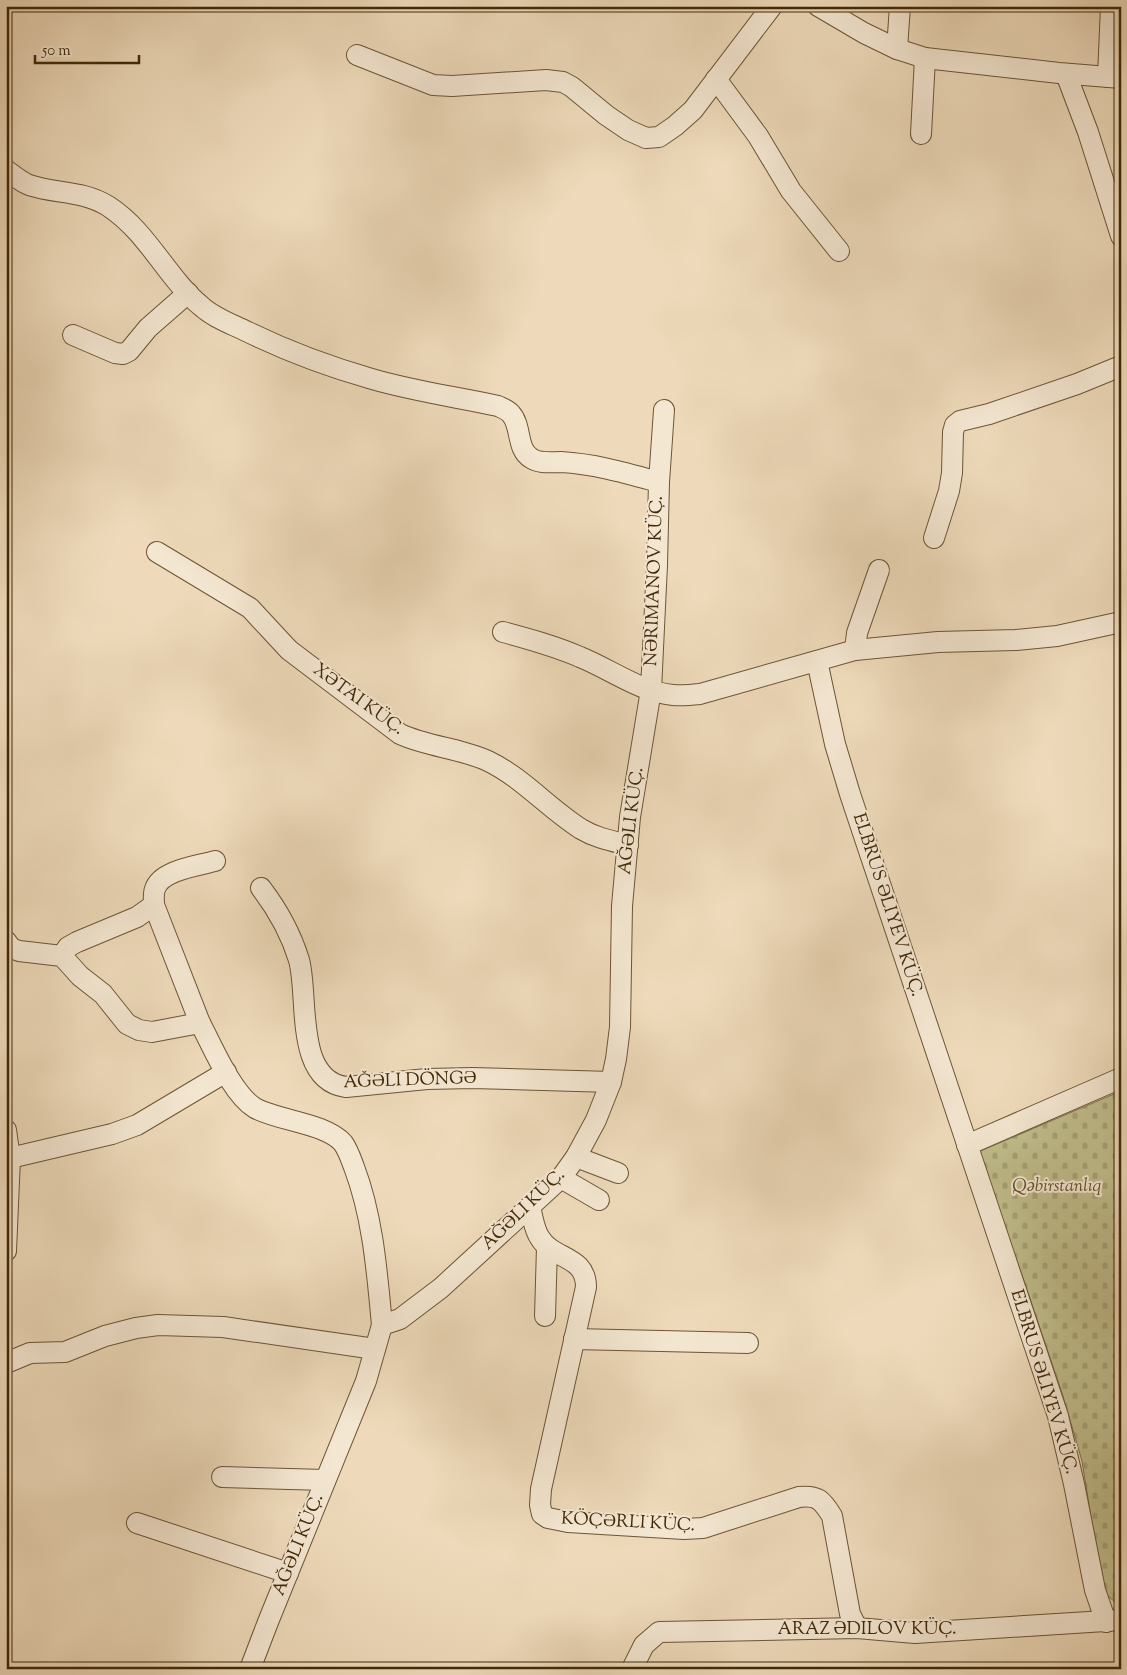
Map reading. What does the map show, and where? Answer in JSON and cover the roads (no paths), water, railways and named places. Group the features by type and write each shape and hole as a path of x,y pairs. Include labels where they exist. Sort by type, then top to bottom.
{"street":[{"path":"357,55 411,78 433,85 452,86 546,80 563,82 572,87 606,116 628,130 646,138 659,137 693,110 772,6"},
{"path":"818,6 864,33 897,49 925,58 1114,78 1111,6"},
{"path":"897,49 900,6"},
{"path":"921,134 925,58"},
{"path":"1066,74 1088,132 1121,236"},
{"path":"716,79 758,136 791,191 839,251"},
{"name":"NƏRIMANOV KÜÇ.","path":"6,170 27,184 90,196 109,207 129,223 149,244 188,294 217,317 264,339 332,366 373,379 498,406 510,412 515,418 522,447 528,457 536,461 579,463 606,467 659,482 651,690 672,695 700,694 855,650 938,642 1016,640 1057,636 1121,622"},
{"path":"73,335 115,353 123,354 129,351 148,328 188,294"},
{"path":"934,538 949,491 955,425 960,421 989,414 1108,373 1121,366"},
{"path":"659,482 664,410"},
{"name":"XƏTAI KÜÇ.","path":"157,552 250,608 289,650 400,734 413,740 486,760 508,772 583,830 604,839 628,845"},
{"path":"855,650 857,633 879,570"},
{"path":"503,632 541,642 581,657 651,690"},
{"name":"ELBRUS ƏLIYEV KÜÇ.","path":"817,661 835,744 850,794 1058,1416 1074,1484 1095,1590 1113,1621"},
{"name":"AĞƏLI KÜÇ.","path":"250,1669 366,1381 382,1324 400,1319 413,1310 441,1288 530,1208 561,1178 576,1157 596,1120 611,1082 616,1059 620,1027 621,940 630,817 651,690"},
{"path":"215,861 168,874 159,881 154,890 154,905 200,1023 226,1072 242,1097 256,1108 333,1135 343,1144 350,1156 359,1180 366,1211 379,1285 382,1324"},
{"name":"AĞƏLI DÖNGƏ","path":"261,888 273,904 291,938 299,961 303,982 303,1010 308,1042 316,1066 324,1078 338,1086 346,1087 427,1079 472,1078 611,1082"},
{"path":"62,956 68,947 77,942 137,917 154,905"},
{"path":"6,940 11,948 19,951 62,956 80,976 103,994 127,1024 139,1030 152,1032 200,1023"},
{"path":"10,1158 112,1134 137,1125 226,1072"},
{"path":"967,1145 1121,1078"},
{"path":"6,1130 10,1158 6,1251"},
{"path":"576,1157 618,1173"},
{"path":"561,1178 599,1200"},
{"path":"530,1208 539,1237 547,1247 545,1316"},
{"name":"KÖÇƏRLI KÜÇ.","path":"547,1247 581,1267 586,1276 586,1286 541,1489 540,1505 542,1514 548,1518 568,1522 684,1529 703,1528 799,1497 811,1496 823,1502 832,1516 850,1614 856,1628"},
{"path":"6,1363 30,1353 65,1352 105,1336 136,1328 158,1325 223,1327 375,1349"},
{"path":"574,1339 748,1343"},
{"path":"222,1476 325,1480"},
{"path":"137,1523 288,1572"},
{"name":"ARAZ ƏDILOV KÜÇ.","path":"632,1669 644,1645 659,1632 856,1628 915,1633 1113,1621"}],"park label":[{"name":"Qəbirstanlıq","path":"1057,1187"}]}
